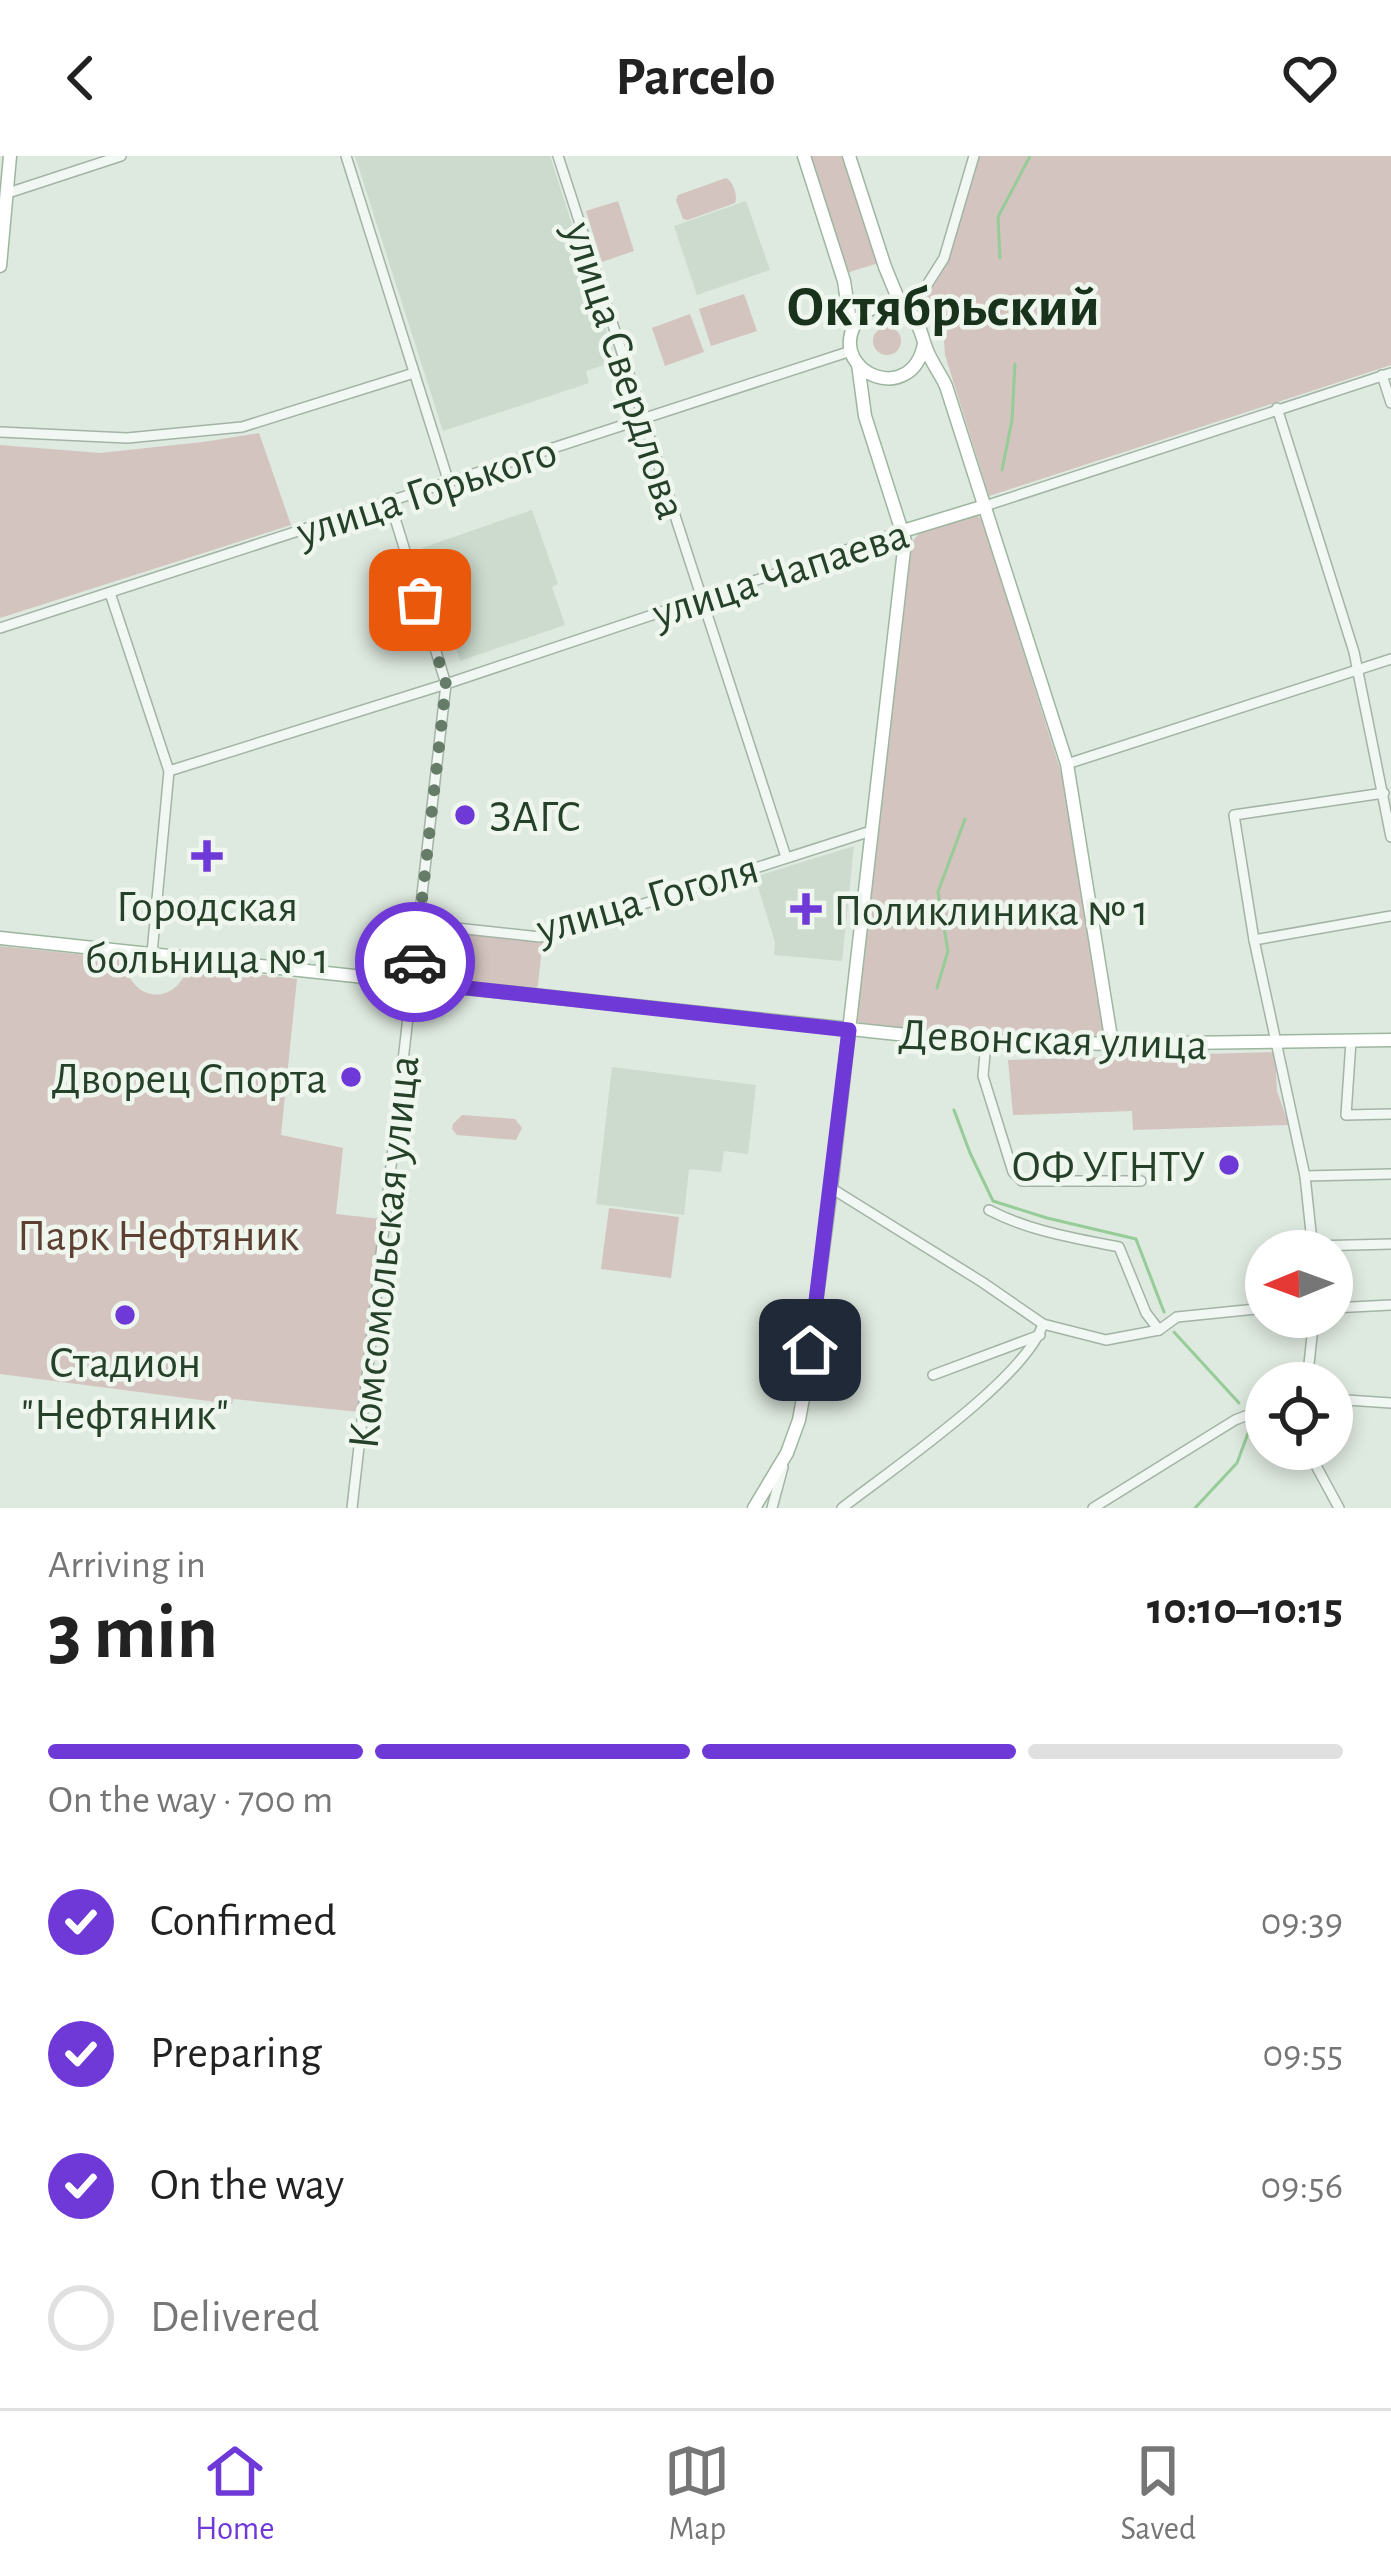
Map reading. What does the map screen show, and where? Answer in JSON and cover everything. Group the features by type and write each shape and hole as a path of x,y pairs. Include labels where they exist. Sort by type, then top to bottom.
{"main road":[{"path":"0,266 10,156"},
{"path":"754,1508 788,1454 805,1387 904,541 865,416 858,364 851,351 844,281 804,156"},
{"path":"849,156 885,267 906,310 922,328 924,344 946,386 1067,764 1112,1044"},
{"path":"852,332 872,308 892,305 906,310"},
{"path":"858,364 874,376 903,375 918,363 924,344"},
{"name":"улица Чапаева","path":"903,531 985,506"},
{"name":"Девонская улица","path":"0,938 986,1042 1391,1040"}],"street":[{"path":"8,193 121,156"},
{"path":"346,156 449,483"},
{"name":"улица Свердлова","path":"558,156 785,857"},
{"path":"906,310 944,258 974,156"},
{"name":"улица Горького","path":"0,628 851,351"},
{"path":"0,432 127,438 242,427 414,373"},
{"path":"1387,374 1391,404"},
{"name":"улица Чапаева","path":"985,506 1387,374"},
{"path":"1277,408 1358,669 1391,837"},
{"name":"Комсомольская улица","path":"352,1508 446,684 390,502"},
{"name":"улица Чапаева","path":"169,771 903,531"},
{"path":"110,593 169,771 152,953"},
{"path":"1067,764 1391,658"},
{"path":"1311,1230 1305,1176 1254,940 1234,815 1384,793"},
{"name":"улица Гоголя","path":"419,924 540,937 871,831"},
{"path":"1254,940 1391,916"},
{"path":"1351,1041 1346,1115 1391,1114"},
{"path":"986,1042 983,1076 1013,1172 1022,1181 1141,1181"},
{"path":"1305,1176 1391,1174"},
{"path":"831,1188 982,1282 1041,1329 1106,1340 1159,1330 1177,1317 1245,1310"},
{"path":"989,1210 1050,1233 1119,1246 1146,1313 1159,1330"},
{"path":"1353,1246 1391,1244"},
{"path":"1353,1306 1391,1305"},
{"path":"933,1375 1041,1329"},
{"path":"842,1508 969,1410 1029,1352 1041,1329"},
{"path":"1353,1400 1391,1402"},
{"path":"1093,1508 1245,1416"},
{"path":"772,1508 788,1454"},
{"path":"1318,1470 1339,1508"}],"shaded area":[{"path":"355,156 550,156 616,361 586,371 589,383 443,431"},
{"path":"746,201 770,270 697,295 674,226"},
{"path":"532,510 558,584 552,587 565,625 460,661 422,548"},
{"name":"Поликлиника № 1","path":"854,846 842,961 774,955 775,942 755,877"},
{"path":"612,1067 756,1085 748,1154 724,1151 721,1172 689,1169 684,1215 596,1204"}],"green space":[{"path":"808,156 848,156 882,262 846,273"},
{"path":"980,156 1391,156 1391,365 989,496 945,355 943,327 925,301 949,260"},
{"path":"726,178 734,189 735,203 683,219 678,195"},
{"path":"618,201 634,251 602,262 586,211"},
{"path":"744,294 757,331 711,346 699,309"},
{"path":"690,314 704,352 665,366 652,328"},
{"path":"887,327 897,331 901,341 897,351 887,355 877,351 873,341 877,331"},
{"path":"259,433 291,525 0,618 0,445 100,453"},
{"path":"977,515 1064,782 1105,1028 1097,1037 965,1036 857,1020 912,542 920,532"},
{"path":"423,928 543,940 537,992 418,979"},
{"name":"Парк Нефтяник","path":"0,946 125,959 134,984 153,994 174,989 188,966 297,979 281,1135 343,1148 336,1214 381,1219 359,1412 233,1399 232,1404 0,1374"},
{"path":"1275,1052 1277,1091 1289,1125 1133,1130 1132,1111 1013,1115 1008,1060"},
{"path":"462,1115 515,1119 522,1128 516,1140 457,1135 453,1124"},
{"path":"609,1208 679,1217 671,1278 601,1269"}],"waterway":[{"path":"1000,258 998,217 1030,156"},
{"path":"1002,470 1012,420 1015,364"},
{"path":"937,988 948,951 938,892 965,819"},
{"path":"954,1110 993,1201 1136,1239 1164,1312"},
{"path":"1174,1332 1239,1403"},
{"path":"1195,1508 1237,1463 1245,1441"}],"way so far":[{"path":"415,962 446,684 420,600"}],"place":[{"name":"ЗАГС","path":"465,815"},
{"name":"Городская больница № 1","path":"207,856"},
{"name":"Поликлиника № 1","path":"806,909"},
{"name":"Дворец Спорта","path":"351,1077"},
{"name":"ОФ УГНТУ","path":"1229,1165"},
{"name":"Стадион \"Нефтяник\"","path":"125,1315"}],"district":[{"name":"Октябрьский","path":"943,305"}],"route":[{"path":"415,962 412,982 849,1030 810,1350"}]}
